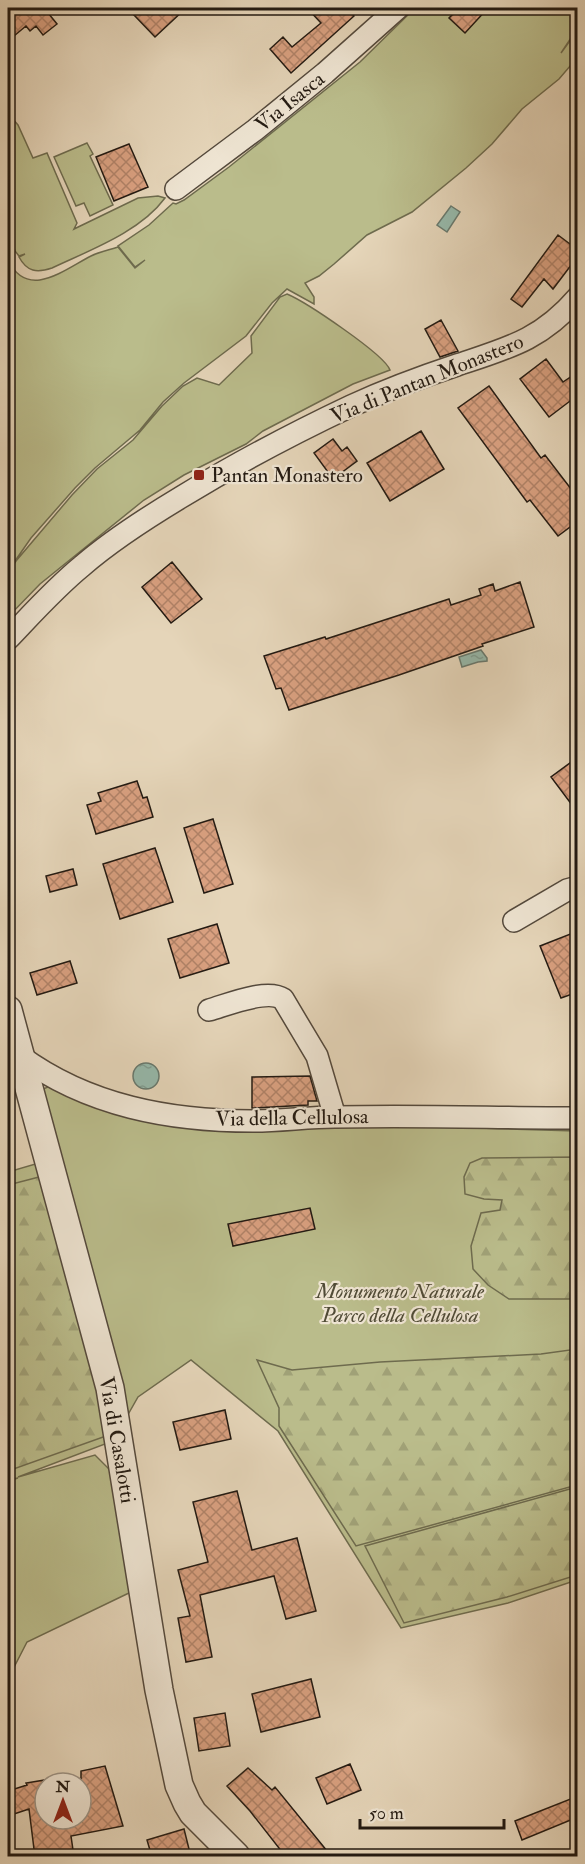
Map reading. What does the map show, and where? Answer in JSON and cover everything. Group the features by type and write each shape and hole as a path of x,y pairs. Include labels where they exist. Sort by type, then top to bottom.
{"street":[{"name":"Via Isasca","path":"176,189 316,81 398,8"},
{"name":"Via di Pantan Monastero","path":"8,639 81,566 125,533 202,484 352,406 412,381 519,343 551,324 578,297"},
{"path":"514,921 567,890 578,887"},
{"path":"208,1010 264,995 278,995 283,999 317,1056 335,1117"},
{"name":"Via di Casalotti","path":"8,1011 110,1388 159,1690 179,1785 193,1813 236,1857"},
{"name":"Via della Cellulosa","path":"20,1056 64,1084 109,1101 159,1114 255,1121 335,1117 578,1118"}],"green space":[{"path":"415,8 577,8 577,29 561,53 577,31 577,58 559,79 522,109 492,144 466,168 412,212 367,235 319,276 305,283 314,297 314,304 287,289 272,303 246,336 184,383 163,402 140,430 75,488 31,538 8,571 8,260 16,272 26,278 36,280 59,274 94,255 118,247 135,268 145,260 135,267 118,246 149,225 173,203 184,200 229,167 360,62"},
{"path":"12,118 18,125 33,158 47,153 77,223 74,229 138,198 158,196 165,198 142,221 98,247 52,268 37,271 25,266 19,257 25,254 19,256 15,251 8,230 8,124"},
{"path":"87,143 93,154 90,156 113,205 90,216 84,203 76,206 54,157"},
{"path":"287,294 360,341 385,362 390,370 353,384 263,431 246,444 184,475 144,500 40,584 8,617 8,573 72,495 97,469 133,440 162,406 183,386 197,378 219,385 252,353 251,336 280,297"},
{"name":"Monumento Naturale Parco della Cellulosa","path":"52,1085 92,1103 414,1126 577,1131 577,1580 508,1603 401,1628 278,1431 191,1360 138,1397 113,1441 18,1477 95,1455 115,1475 131,1592 27,1642 8,1679 8,1481 18,1478 8,1480 8,1172 56,1158 39,1091"},
{"path":"577,1157 577,1299 509,1299 488,1285 473,1269 471,1246 481,1213 500,1210 502,1200 484,1199 465,1194 464,1177 470,1163 482,1158"},
{"path":"43,1176 85,1332 106,1436 8,1471 8,1185"},
{"path":"577,1349 577,1485 356,1546 279,1426 279,1408 257,1360 292,1370 380,1362 541,1354"},
{"path":"577,1487 577,1575 507,1597 404,1623 365,1546"}],"water":[{"path":"451,206 460,212 447,232 437,225"},
{"path":"481,650 487,661 462,667 459,657"},
{"path":"146,1063 155,1067 159,1076 155,1085 146,1089 137,1085 133,1076 137,1067"}],"building":[{"path":"8,8 44,8 57,24 43,35 36,26 30,31 26,26 8,41"},
{"path":"142,8 186,8 155,37 134,15"},
{"path":"307,8 347,8 354,16 291,73 270,49 283,37 292,47 321,23"},
{"path":"459,8 488,8 465,33 449,18"},
{"path":"129,144 148,187 114,201 96,157"},
{"path":"558,235 578,250 578,256 553,289 544,279 522,307 511,299"},
{"path":"441,320 458,351 440,357 425,329"},
{"path":"546,359 563,382 572,376 578,384 578,395 549,417 520,379"},
{"path":"489,386 541,458 545,455 578,498 578,521 558,536 530,500 527,502 458,408"},
{"path":"421,431 444,469 390,501 367,463"},
{"path":"333,439 342,451 347,447 357,461 333,479 314,453"},
{"path":"172,562 202,599 171,623 142,587"},
{"path":"520,582 534,627 399,675 289,710 281,688 276,689 264,656 325,637 326,639 449,599 451,605 481,595 479,589 493,584 495,591"},
{"path":"578,757 578,813 551,777"},
{"path":"137,781 143,798 147,797 153,817 96,834 87,805 101,801 98,793"},
{"path":"213,819 233,884 204,893 184,828"},
{"path":"155,848 173,902 120,919 103,864"},
{"path":"73,869 77,885 50,892 46,876"},
{"path":"217,924 229,963 180,978 168,939"},
{"path":"578,931 578,992 561,998 540,946"},
{"path":"70,961 77,983 37,995 30,973"},
{"path":"310,1076 317,1101 308,1101 308,1105 252,1108 252,1077"},
{"path":"310,1208 315,1229 233,1246 228,1224"},
{"path":"225,1410 231,1439 180,1450 173,1422"},
{"path":"237,1491 252,1550 297,1538 316,1611 286,1619 274,1576 200,1595 212,1657 186,1662 178,1618 190,1616 178,1570 208,1562 193,1502"},
{"path":"311,1679 320,1717 261,1732 252,1694"},
{"path":"225,1713 230,1746 199,1751 194,1718"},
{"path":"350,1764 361,1790 327,1804 316,1778"},
{"path":"105,1766 123,1826 71,1836 74,1857 35,1857 29,1809 8,1816 8,1791 33,1782 33,1831 93,1831 93,1771 81,1771"},
{"path":"248,1768 272,1790 275,1787 332,1857 286,1857 227,1786"},
{"path":"578,1796 578,1817 522,1840 515,1821"},
{"path":"184,1829 191,1857 152,1857 147,1840"}],"place":[{"name":"Pantan Monastero","path":"199,475"}]}
